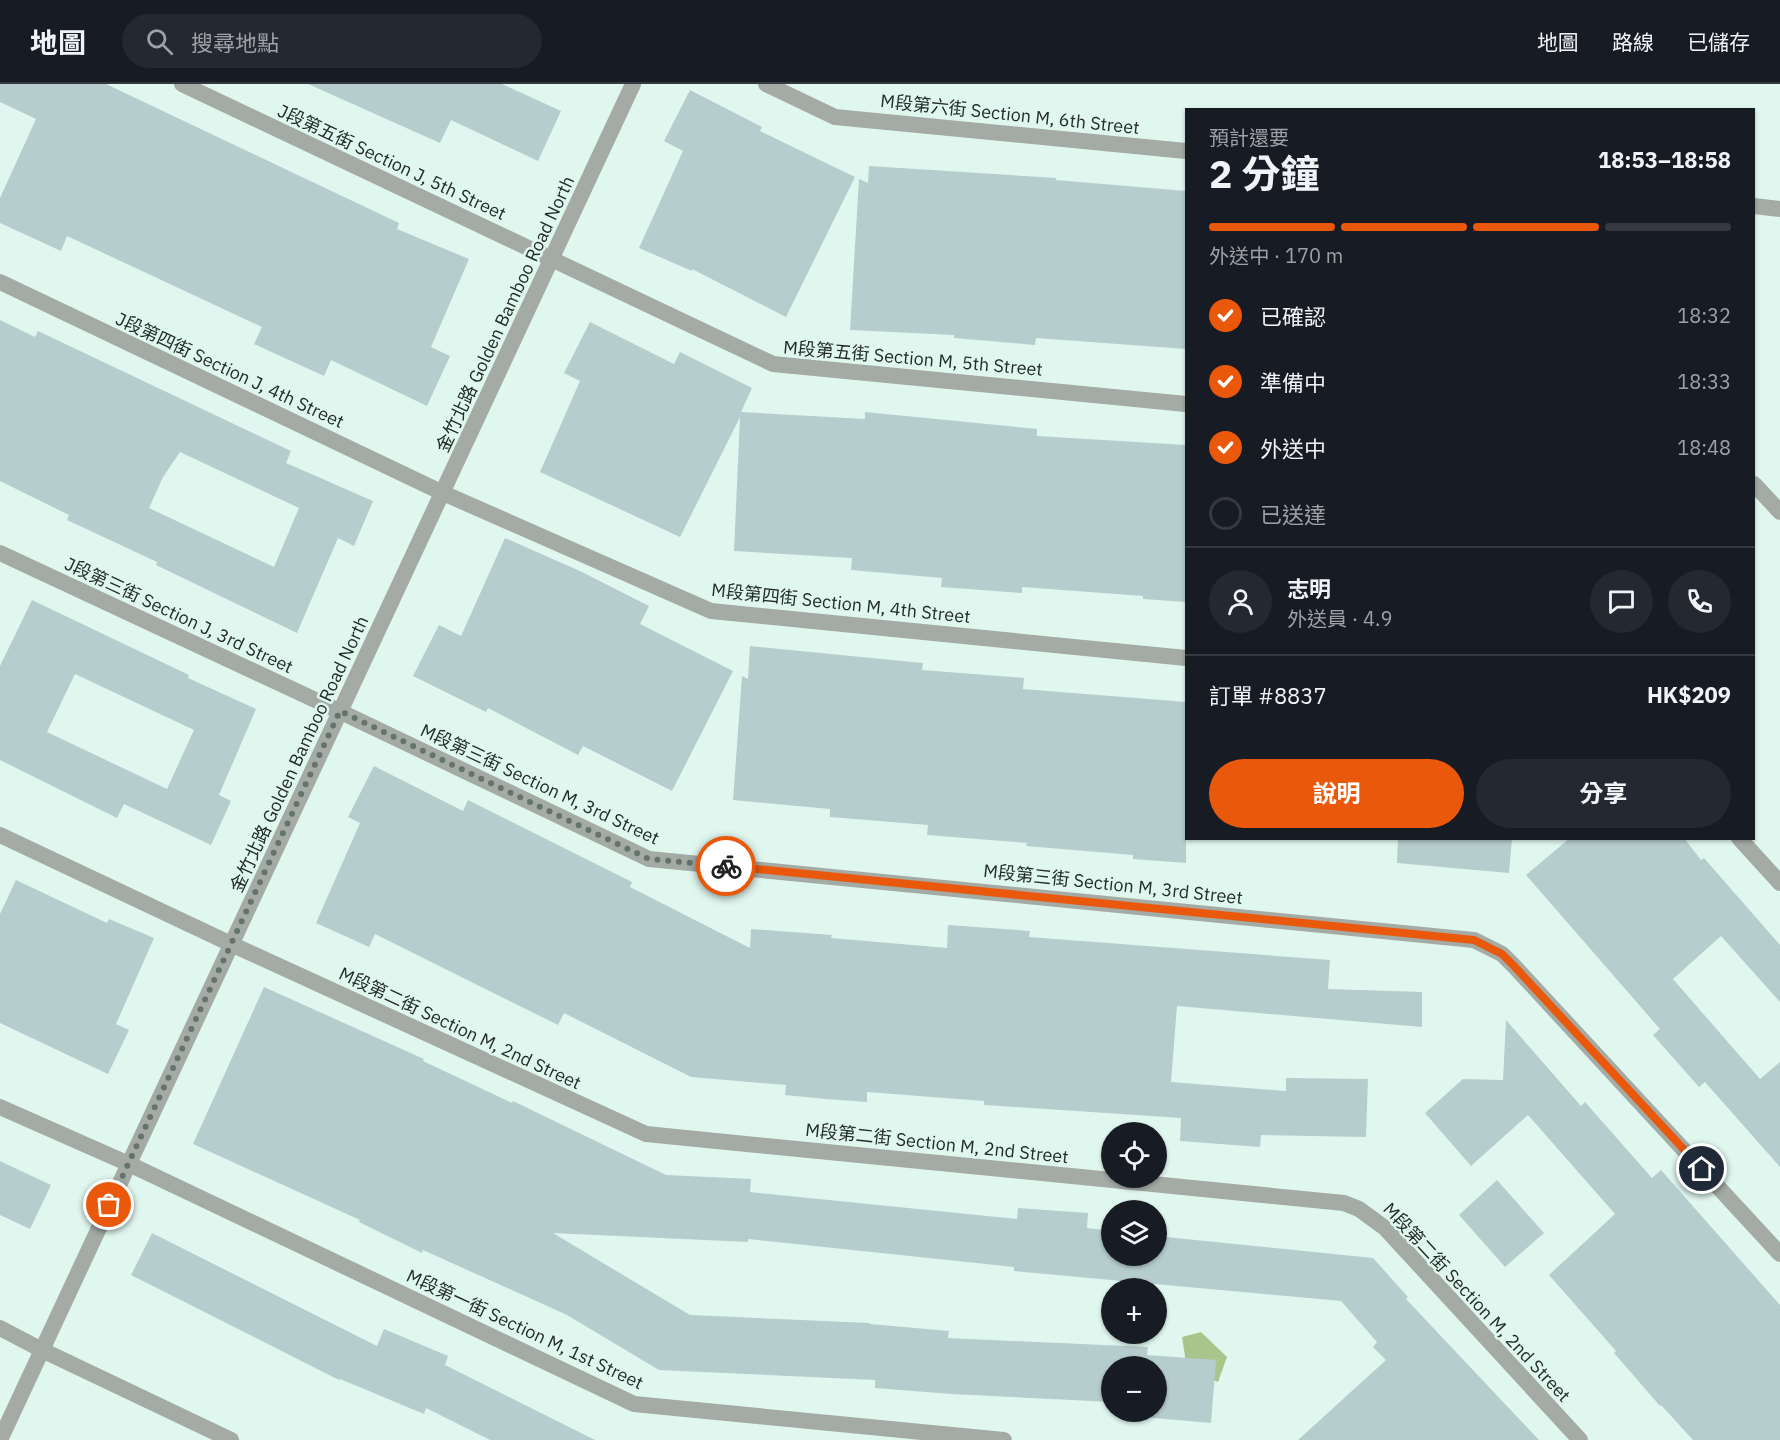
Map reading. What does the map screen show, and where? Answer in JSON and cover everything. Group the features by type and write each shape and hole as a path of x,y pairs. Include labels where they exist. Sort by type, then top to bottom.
{"street":[{"name":"J段第五街 Section J, 5th Street","path":"182,84 552,259"},
{"name":"金竹北路 Golden Bamboo Road North","path":"0,1440 633,84"},
{"name":"M段第六街 Section M, 6th Street","path":"766,84 835,117 1185,151"},
{"path":"1755,206 1780,209"},
{"name":"M段第五街 Section M, 5th Street","path":"552,259 773,364 1185,404"},
{"name":"J段第四街 Section J, 4th Street","path":"0,282 443,493"},
{"path":"1755,485 1780,512"},
{"name":"M段第四街 Section M, 4th Street","path":"443,493 711,611 1185,658"},
{"name":"J段第三街 Section J, 3rd Street","path":"0,553 340,711"},
{"name":"M段第三街 Section M, 3rd Street","path":"340,711 649,859 1474,940 1502,954 1514,966 1780,1254"},
{"name":"M段第二街 Section M, 2nd Street","path":"0,835 231,944 646,1134 1344,1203 1359,1209 1385,1228 1580,1440"},
{"path":"1741,840 1780,883"},
{"name":"M段第一街 Section M, 1st Street","path":"0,1107 129,1164 634,1404 1004,1440"},
{"path":"0,1328 231,1440"}],"green space":[{"path":"1201,1332 1227,1357 1218,1382 1187,1369 1182,1337"}],"building":[{"path":"0,84 106,84 399,223 397,229 469,259 431,347 450,356 427,406 331,360 324,376 254,344 262,327 67,236 61,251 0,223 0,198 36,119 0,102"},
{"path":"308,84 502,84 561,111 538,161 451,120 440,143"},
{"path":"690,90 762,127 760,131 855,177 786,317 692,269 692,271 639,248 683,151 664,141"},
{"path":"869,166 1056,178 1056,180 1185,191 1185,349 1036,338 1035,345 954,338 954,335 850,330 859,179 868,183"},
{"path":"0,320 35,337 38,331 291,451 286,463 373,501 354,546 338,538 297,633 156,565 157,562 67,520 69,515 0,481","holes":["180,452 299,508 274,567 149,508 163,477"]},
{"path":"590,322 674,364 680,352 752,388 741,412 865,419 865,412 1037,429 1037,436 1185,445 1185,602 1143,599 1143,596 1022,587 1022,593 941,587 942,578 851,570 852,558 734,551 740,417 680,537 540,472 580,381 564,373"},
{"path":"505,538 582,572 649,606 640,624 733,671 672,791 583,746 578,755 488,708 486,712 413,676 439,625 461,636"},
{"path":"32,600 189,675 188,678 256,709 219,795 231,801 211,845 124,804 117,818 0,760 0,666","holes":["75,674 194,730 167,789 47,732"]},
{"path":"750,646 923,663 922,670 1024,678 1023,689 1185,702 1186,863 1133,859 1133,855 1026,846 1027,843 927,835 928,825 830,817 830,809 733,800 742,676 748,679"},
{"path":"374,766 463,811 468,800 632,882 630,887 750,948 751,929 832,935 831,938 947,948 948,925 1030,931 1029,937 1330,960 1328,989 1422,992 1422,1027 1177,1006 1171,1082 1286,1091 1286,1078 1368,1079 1366,1137 1261,1135 1260,1147 1180,1141 1181,1118 984,1105 984,1101 867,1092 867,1102 826,1099 785,1095 786,1085 691,1077 564,1013 558,1025 375,934 369,947 316,923 360,823 348,817"},
{"path":"1398,840 1512,840 1509,873 1397,863"},
{"path":"1568,840 1686,840 1701,860 1704,858 1780,945 1780,1002 1721,936 1673,979 1760,1079 1780,1062 1780,1167 1705,1082 1699,1087 1653,1035 1660,1029 1526,875"},
{"path":"16,880 107,923 109,919 154,938 116,1024 129,1030 108,1074 0,1023 0,914"},
{"path":"264,987 424,1059 423,1061 512,1103 513,1101 666,1175 751,1179 750,1192 1017,1219 1018,1208 1088,1213 1087,1228 1101,1230 1101,1266 1167,1266 1167,1237 1373,1258 1408,1297 1406,1299 1539,1440 1298,1440 1386,1360 1373,1347 1377,1342 1341,1301 1167,1285 1167,1278 1101,1279 1014,1271 1014,1267 748,1239 748,1242 553,1233 690,1315 870,1323 949,1331 948,1338 1148,1347 1147,1355 1161,1356 1101,1356 1101,1401 875,1388 875,1380 659,1370 567,1315 423,1250 422,1253 359,1222 360,1220 193,1144"},
{"path":"1506,1020 1581,1106 1585,1102 1652,1178 1661,1170 1780,1305 1780,1440 1693,1440 1660,1406 1614,1353 1616,1351 1549,1275 1615,1214 1528,1115 1471,1166 1425,1113 1463,1079 1503,1080"},
{"path":"0,1161 51,1185 30,1229 0,1215"},
{"path":"1497,1180 1544,1233 1505,1267 1459,1215"},
{"path":"152,1233 377,1346 384,1329 448,1356 445,1365 595,1440 490,1440 426,1408 424,1414 339,1380 131,1275"},
{"path":"1167,1356 1216,1360 1211,1423 1167,1419"}],"way so far":[{"path":"109,1205 340,711 649,859 726,866"}],"route":[{"path":"726,866 1474,940 1502,954 1514,966 1702,1169"}]}
